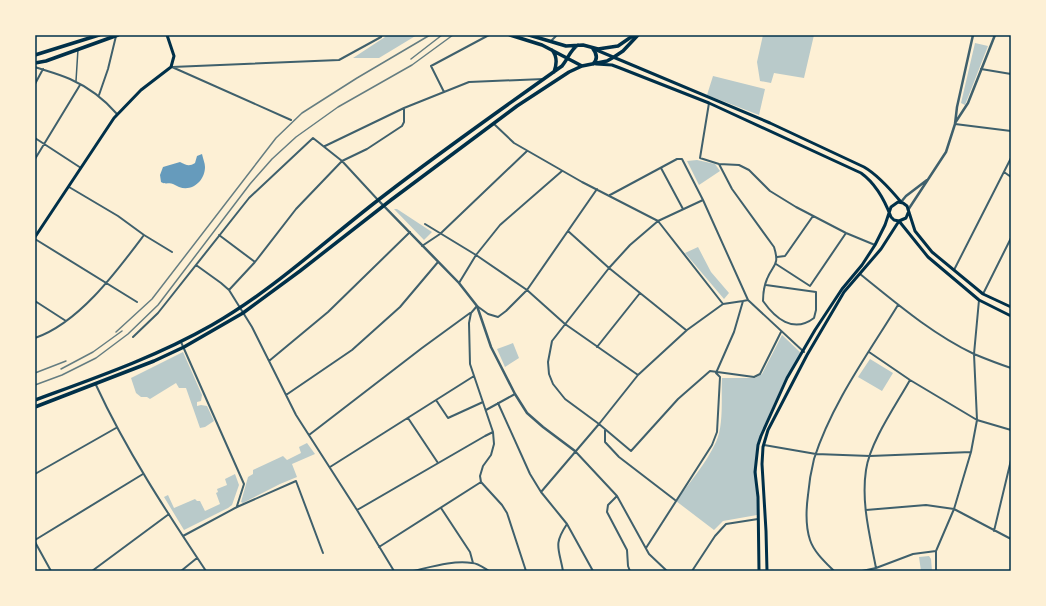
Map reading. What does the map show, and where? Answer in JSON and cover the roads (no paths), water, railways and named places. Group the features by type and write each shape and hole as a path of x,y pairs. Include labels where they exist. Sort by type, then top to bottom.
{"main road":[{"path":"35,55 99,35"},
{"path":"35,63 46,61 117,35"},
{"path":"35,238 36,232 69,187 117,114 141,90 170,67 174,56 167,35"},
{"path":"510,35 542,45 582,66"},
{"path":"530,35 566,46 588,46 770,123 864,167 893,192 905,205 915,230 932,252 983,294 1011,307"},
{"path":"593,49 613,48 634,35"},
{"path":"35,407 184,347 243,313 494,123 557,79 582,66 608,61 623,51 638,35"},
{"path":"35,400 132,363 181,342 239,308 296,266 378,200 562,66 568,59 571,51 578,46"},
{"path":"551,49 556,58 554,72"},
{"path":"592,64 596,58 596,54 593,49"},
{"path":"592,64 612,65 709,103 862,173 869,179 876,189 893,219 899,221 928,257 979,300 1011,316"},
{"path":"901,202 893,205 886,225 875,245 862,265 842,289 815,330 783,388 758,445 755,472 758,497 759,570 767,571 762,464 764,445 768,430 807,354 844,292 880,249 899,221 906,218 908,210"},
{"path":"875,245 880,249"}],"street":[{"path":"99,95 117,35"},
{"path":"170,67 339,60 381,37 382,35"},
{"path":"444,92 431,66 489,35"},
{"path":"550,42 557,35"},
{"path":"955,124 956,107 972,35"},
{"path":"908,210 946,152 955,124 968,103 995,35"},
{"path":"76,81 78,50"},
{"path":"35,67 76,81 80,85 99,95 117,114"},
{"path":"170,67 292,120"},
{"path":"35,84 43,69"},
{"path":"981,69 1011,74"},
{"path":"325,146 404,108 469,82 544,79"},
{"path":"35,159 80,85"},
{"path":"709,103 700,158 718,164 739,165 749,170 770,191 846,233 875,245"},
{"path":"229,290 255,262 296,209 342,162 398,130 404,122 404,108"},
{"path":"494,123 514,143 527,151 597,190 610,195 658,221 723,304"},
{"path":"955,124 1011,131"},
{"path":"35,138 81,168"},
{"path":"133,337 158,313 249,198 313,138 325,146 342,162 459,283 477,306 488,314 498,317 527,290 597,190"},
{"path":"422,246 440,234 527,151"},
{"path":"954,270 1011,158"},
{"path":"610,195 678,159 682,159 703,200 748,300 804,352"},
{"path":"718,164 732,189 774,248 777,257 776,264 767,279 762,301 769,310 781,320 797,325 808,323 814,318 816,310 816,292 766,285"},
{"path":"662,168 683,209"},
{"path":"459,283 476,256 500,225 562,171"},
{"path":"1004,172 1011,177"},
{"path":"901,202 906,196 929,178"},
{"path":"69,187 118,216 144,235 172,252"},
{"path":"703,200 658,221 630,245 609,268 552,341 549,354 548,374 553,384 565,399 599,424 631,451 678,399 710,371 754,377 760,374 781,332"},
{"path":"777,257 785,256 813,216"},
{"path":"425,224 527,290 565,324 638,374"},
{"path":"568,231 609,268 687,330"},
{"path":"269,361 328,312 410,232"},
{"path":"776,264 810,286 846,233"},
{"path":"35,338 66,321 87,304 122,266 144,235"},
{"path":"219,236 255,262"},
{"path":"35,238 137,302"},
{"path":"983,294 1011,238"},
{"path":"286,395 352,350 400,307 438,262"},
{"path":"196,265 229,290 252,327 286,395 309,435 394,571"},
{"path":"860,274 898,305 940,335 974,354 1011,368"},
{"path":"597,347 640,293"},
{"path":"541,492 599,424 638,374 687,330 723,304 748,300"},
{"path":"936,571 936,551 954,509 971,452 977,420 974,354 979,300"},
{"path":"35,301 66,321"},
{"path":"716,372 734,332 743,302"},
{"path":"837,571 834,571 815,551 810,540 806,522 809,486 816,454 843,394 898,305"},
{"path":"309,435 422,348 471,313 477,306"},
{"path":"477,306 491,347 514,394 527,413 575,451 617,496 649,554 666,571"},
{"path":"471,313 469,323 470,364 493,432 494,444 491,455 483,466 480,476 482,482 507,513 526,571"},
{"path":"181,342 244,484 237,507"},
{"path":"869,352 910,380 977,420 1011,430"},
{"path":"646,548 675,500 712,445 717,432 720,377 716,372"},
{"path":"330,467 474,376"},
{"path":"876,568 866,510 866,470 881,430 910,380"},
{"path":"95,384 116,428 143,474 206,571"},
{"path":"486,410 514,394"},
{"path":"436,400 448,418 483,402"},
{"path":"498,403 530,474 541,492 567,524 593,571"},
{"path":"408,418 438,463"},
{"path":"35,474 116,428"},
{"path":"605,429 605,442 619,457 675,500"},
{"path":"357,510 493,432"},
{"path":"764,445 816,454 870,456 971,452"},
{"path":"994,531 1011,460"},
{"path":"51,571 35,541 143,474"},
{"path":"183,536 237,507 296,481 323,553"},
{"path":"379,546 482,482"},
{"path":"617,496 608,505 606,512 627,550 628,566 630,571"},
{"path":"866,510 926,505 954,509 1011,539"},
{"path":"441,508 470,552 472,563"},
{"path":"92,571 168,514"},
{"path":"692,571 714,536 726,524 758,520"},
{"path":"563,571 557,543 560,534 567,524"},
{"path":"862,571 876,568 913,554 936,551"},
{"path":"181,571 197,558"},
{"path":"413,571 452,564 472,563 478,564 489,571"}],"water":[{"path":"202,154 205,165 204,172 197,184 189,188 184,188 172,183 161,182 160,175 163,167 180,162 186,165 191,165 195,163 197,156"}],"railway":[{"path":"116,332 152,299 276,138 302,113 357,78 430,35"},
{"path":"411,59 442,35"},
{"path":"35,385 62,375 96,358 128,334 158,305 250,184 272,159 296,137 338,107 412,65 453,35"},
{"path":"61,369 93,352 122,331"},
{"path":"35,373 66,361"}]}
